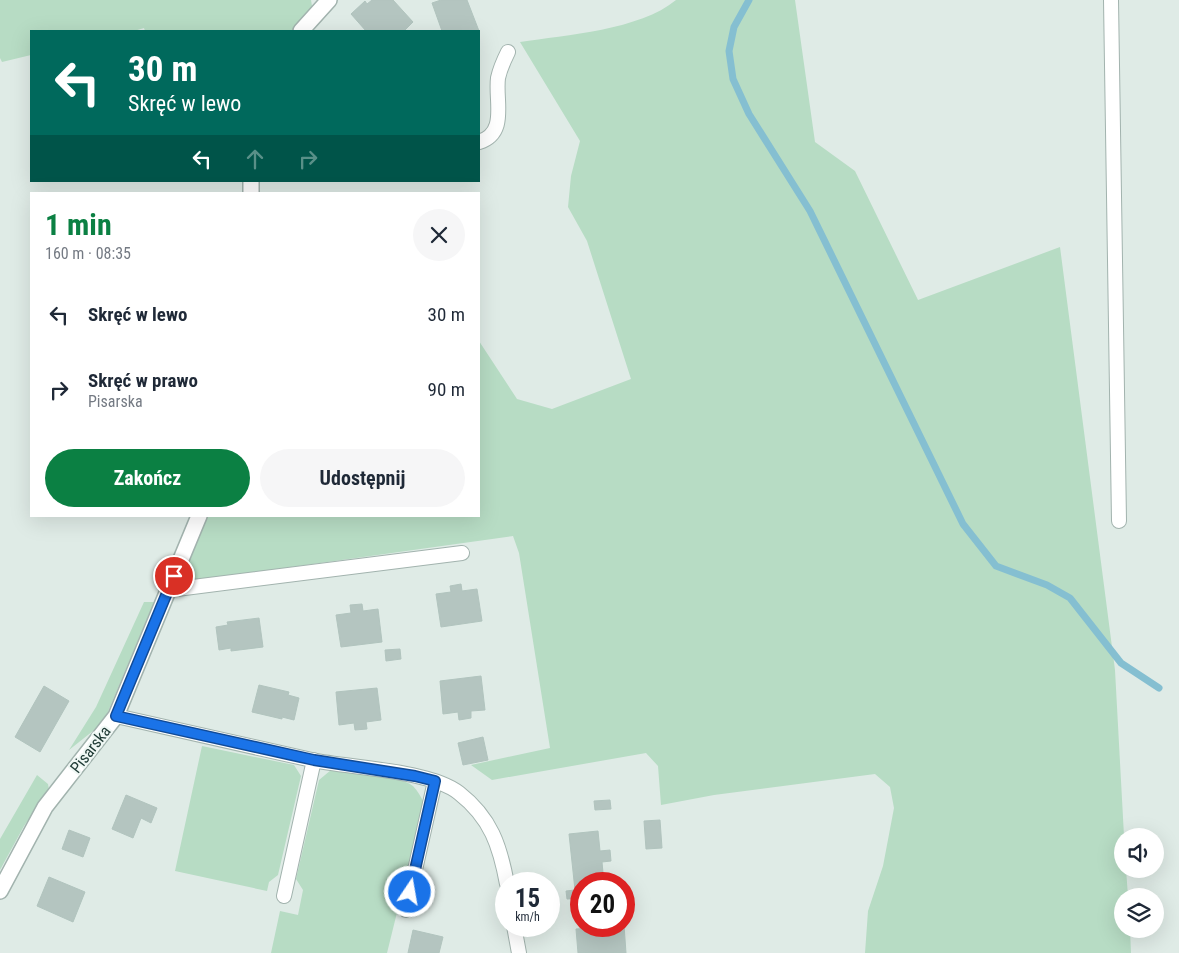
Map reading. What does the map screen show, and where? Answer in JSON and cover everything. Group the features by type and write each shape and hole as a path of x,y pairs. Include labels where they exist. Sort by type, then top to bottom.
{"street":[{"path":"302,30 329,0"},
{"name":"Pisarska","path":"0,891 45,807 116,716 199,517"}],"lane":[{"path":"1111,0 1119,521"},
{"path":"480,142 495,132 498,120 498,78 508,52"},
{"path":"169,590 462,553"},
{"path":"116,716 314,760 415,776 435,781 457,792 476,808 490,828 498,845 504,872"},
{"path":"284,896 314,760"},
{"path":"406,910 435,781"},
{"path":"516,937 519,953"}],"green space":[{"path":"0,0 311,0 312,6 293,30 145,30 144,28 137,30 30,30 30,55 2,62 0,58"},
{"path":"676,0 795,0 815,142 855,171 918,300 1060,247 1115,670 1124,828 1114,828 1114,878 1127,878 1127,888 1114,888 1114,938 1130,938 1131,953 865,953 868,911 883,866 894,808 890,787 875,774 714,795 661,805 658,766 646,753 492,780 471,765 550,748 519,553 513,536 185,582 189,567 189,555 206,517 480,517 480,343 517,399 552,409 631,379 587,241 568,207 571,176 580,141 520,42 602,30 643,18 661,10"},
{"path":"144,602 154,602 107,714 98,727 69,750 96,707"},
{"path":"202,746 294,765 301,776 278,875 269,882 267,891 175,871"},
{"path":"331,770 374,774 406,782 415,788 424,803 387,953 271,953 280,911 298,915 303,890 296,879 319,780"},
{"path":"37,775 48,784 49,790 24,826 0,870 0,839"}],"building":[{"path":"372,0 393,0 413,22 405,30 365,30 351,14 365,1 367,4"},
{"path":"441,0 467,0 479,30 442,30 432,3"},
{"path":"461,584 462,591 477,589 482,621 441,627 436,594 451,592 450,586"},
{"path":"362,604 363,611 378,609 382,642 341,647 336,615 351,613 350,605"},
{"path":"259,618 263,647 231,651 231,648 219,650 216,627 228,625 227,622"},
{"path":"400,649 401,659 386,661 385,650"},
{"path":"481,676 485,710 471,711 471,718 459,720 458,712 443,714 440,681"},
{"path":"259,685 289,692 288,695 299,698 294,720 252,712"},
{"path":"44,686 69,701 40,752 15,737"},
{"path":"377,688 381,720 366,722 367,729 355,730 354,723 339,725 336,692"},
{"path":"483,737 488,760 463,765 458,743"},
{"path":"126,795 157,808 151,823 141,818 133,838 112,829"},
{"path":"610,800 611,809 595,810 594,801"},
{"path":"660,820 662,848 646,849 644,821"},
{"path":"69,830 90,838 83,857 62,849"},
{"path":"598,831 600,851 610,850 611,861 602,862 603,872 573,872 569,834"},
{"path":"49,877 85,892 73,922 37,906"},
{"path":"566,891 570,891 570,899 567,899"},
{"path":"413,930 443,937 439,953 408,953"},
{"path":"577,937 625,937 626,953 578,953"}],"waterway":[{"path":"749,0 734,27 729,51 733,79 749,114 810,211 963,524 996,566 1047,585 1070,598 1121,663 1159,688"}],"route":[{"path":"174,576 116,716 314,760 415,776 435,781 410,892"}]}
